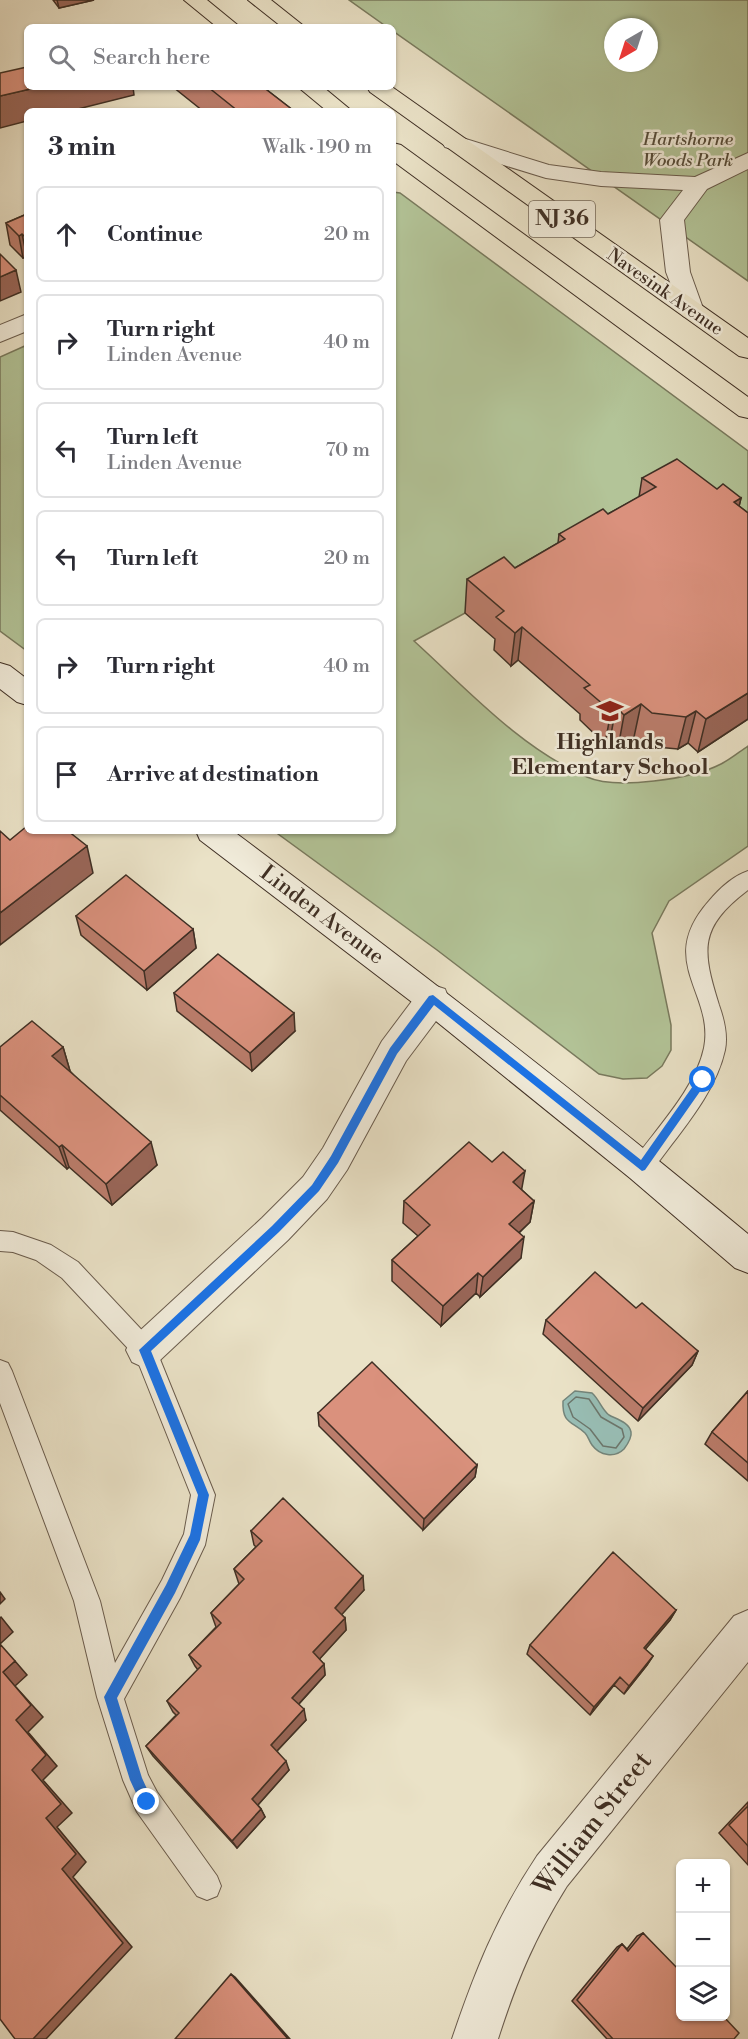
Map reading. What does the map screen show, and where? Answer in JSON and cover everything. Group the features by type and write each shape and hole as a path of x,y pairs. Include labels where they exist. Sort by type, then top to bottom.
{"highway":[{"path":"194,0 220,24"},
{"path":"258,0 291,24"},
{"path":"313,90 337,108"},
{"name":"Navesink Avenue","path":"382,90 748,350"},
{"name":"NJ 36","path":"396,157 748,410"}],"street":[{"path":"453,142 546,171 601,179 699,184"},
{"path":"692,311 678,272 672,220 699,184 748,160"},
{"path":"0,334 24,323"},
{"path":"0,674 24,691"},
{"name":"Linden Avenue","path":"215,834 433,999 642,1167 748,1256"},
{"path":"144,1350 275,1229 315,1188 335,1159 394,1051 433,999"},
{"name":"William Street","path":"475,2039 496,1975 526,1911 552,1871 748,1630"}],"lane":[{"path":"642,1167 703,1080 714,1053 716,1032 696,956 698,934 710,915 729,894 748,879"},
{"path":"0,1241 13,1242 44,1252 70,1270 144,1350 203,1495 196,1536 171,1589 110,1697"},
{"path":"0,1371 87,1601 110,1697 136,1780 147,1802 207,1886"}],"green space":[{"name":"Hartshorne Woods Park","path":"349,0 748,0 748,281 396,33 396,24 383,24"},
{"path":"396,192 400,193 748,451 748,553 465,613 414,641 517,734 563,765 587,777 616,783 674,778 721,764 748,746 748,846 669,901 652,933 671,1025 671,1050 662,1066 647,1078 623,1079 599,1074 437,950 278,834 396,834"},
{"path":"24,346 24,649 0,631 0,357"}],"water":[{"path":"575,1391 592,1393 609,1415 628,1426 631,1434 624,1449 612,1455 599,1452 585,1433 566,1418 563,1401"}],"building":[{"path":"24,68 24,90 26,90 0,96 0,73"},
{"path":"212,90 267,90 290,108 234,108"},
{"path":"24,215 24,236 22,234 19,236 6,223"},
{"path":"0,254 16,270 0,277"},
{"path":"677,459 717,489 723,484 741,498 734,502 748,513 748,693 706,719 696,711 686,717 652,713 641,704 624,715 616,707 611,711 584,688 590,685 522,627 515,633 496,617 504,611 467,579 504,557 515,568 565,539 559,534 603,509 608,514 656,487 642,478"},
{"path":"24,828 24,834 72,834 87,846 0,913 0,831 10,840"},
{"path":"126,875 193,929 144,971 76,916"},
{"path":"218,954 294,1013 250,1053 174,993"},
{"path":"32,1021 63,1047 52,1056 151,1142 106,1184 62,1145 59,1147 0,1095 0,1047"},
{"path":"469,1142 492,1162 503,1152 525,1171 513,1182 534,1201 509,1224 524,1237 483,1277 478,1273 443,1306 392,1260 430,1225 404,1201"},
{"path":"595,1272 636,1308 642,1303 698,1351 643,1408 546,1320"},
{"path":"372,1362 477,1465 424,1519 318,1413"},
{"path":"748,1391 748,1463 712,1432"},
{"path":"283,1498 363,1576 335,1608 345,1618 313,1652 324,1664 292,1698 304,1709 271,1745 286,1761 252,1799 261,1809 232,1841 146,1746 179,1713 167,1701 201,1666 189,1655 221,1623 211,1613 244,1579 234,1569 262,1541 251,1531"},
{"path":"613,1552 676,1610 644,1648 653,1656 629,1686 620,1677 594,1707 530,1645"},
{"path":"0,1644 15,1661 3,1672 31,1705 16,1720 46,1755 32,1770 61,1804 46,1818 76,1854 62,1869 123,1943 33,2039 15,2039 0,2019"},
{"path":"748,1806 748,1846 729,1825"},
{"path":"643,1933 676,1967 676,2021 728,2021 739,2033 734,2039 613,2039 577,2000 622,1944 628,1951"},
{"path":"231,1974 288,2039 175,2039"}],"place":[{"name":"Highlands Elementary School","path":"610,711"}],"route":[{"path":"147,1802 136,1780 110,1697 171,1589 196,1536 203,1495 144,1350 275,1229 315,1188 335,1159 394,1051 433,999 642,1167 703,1080"}]}
